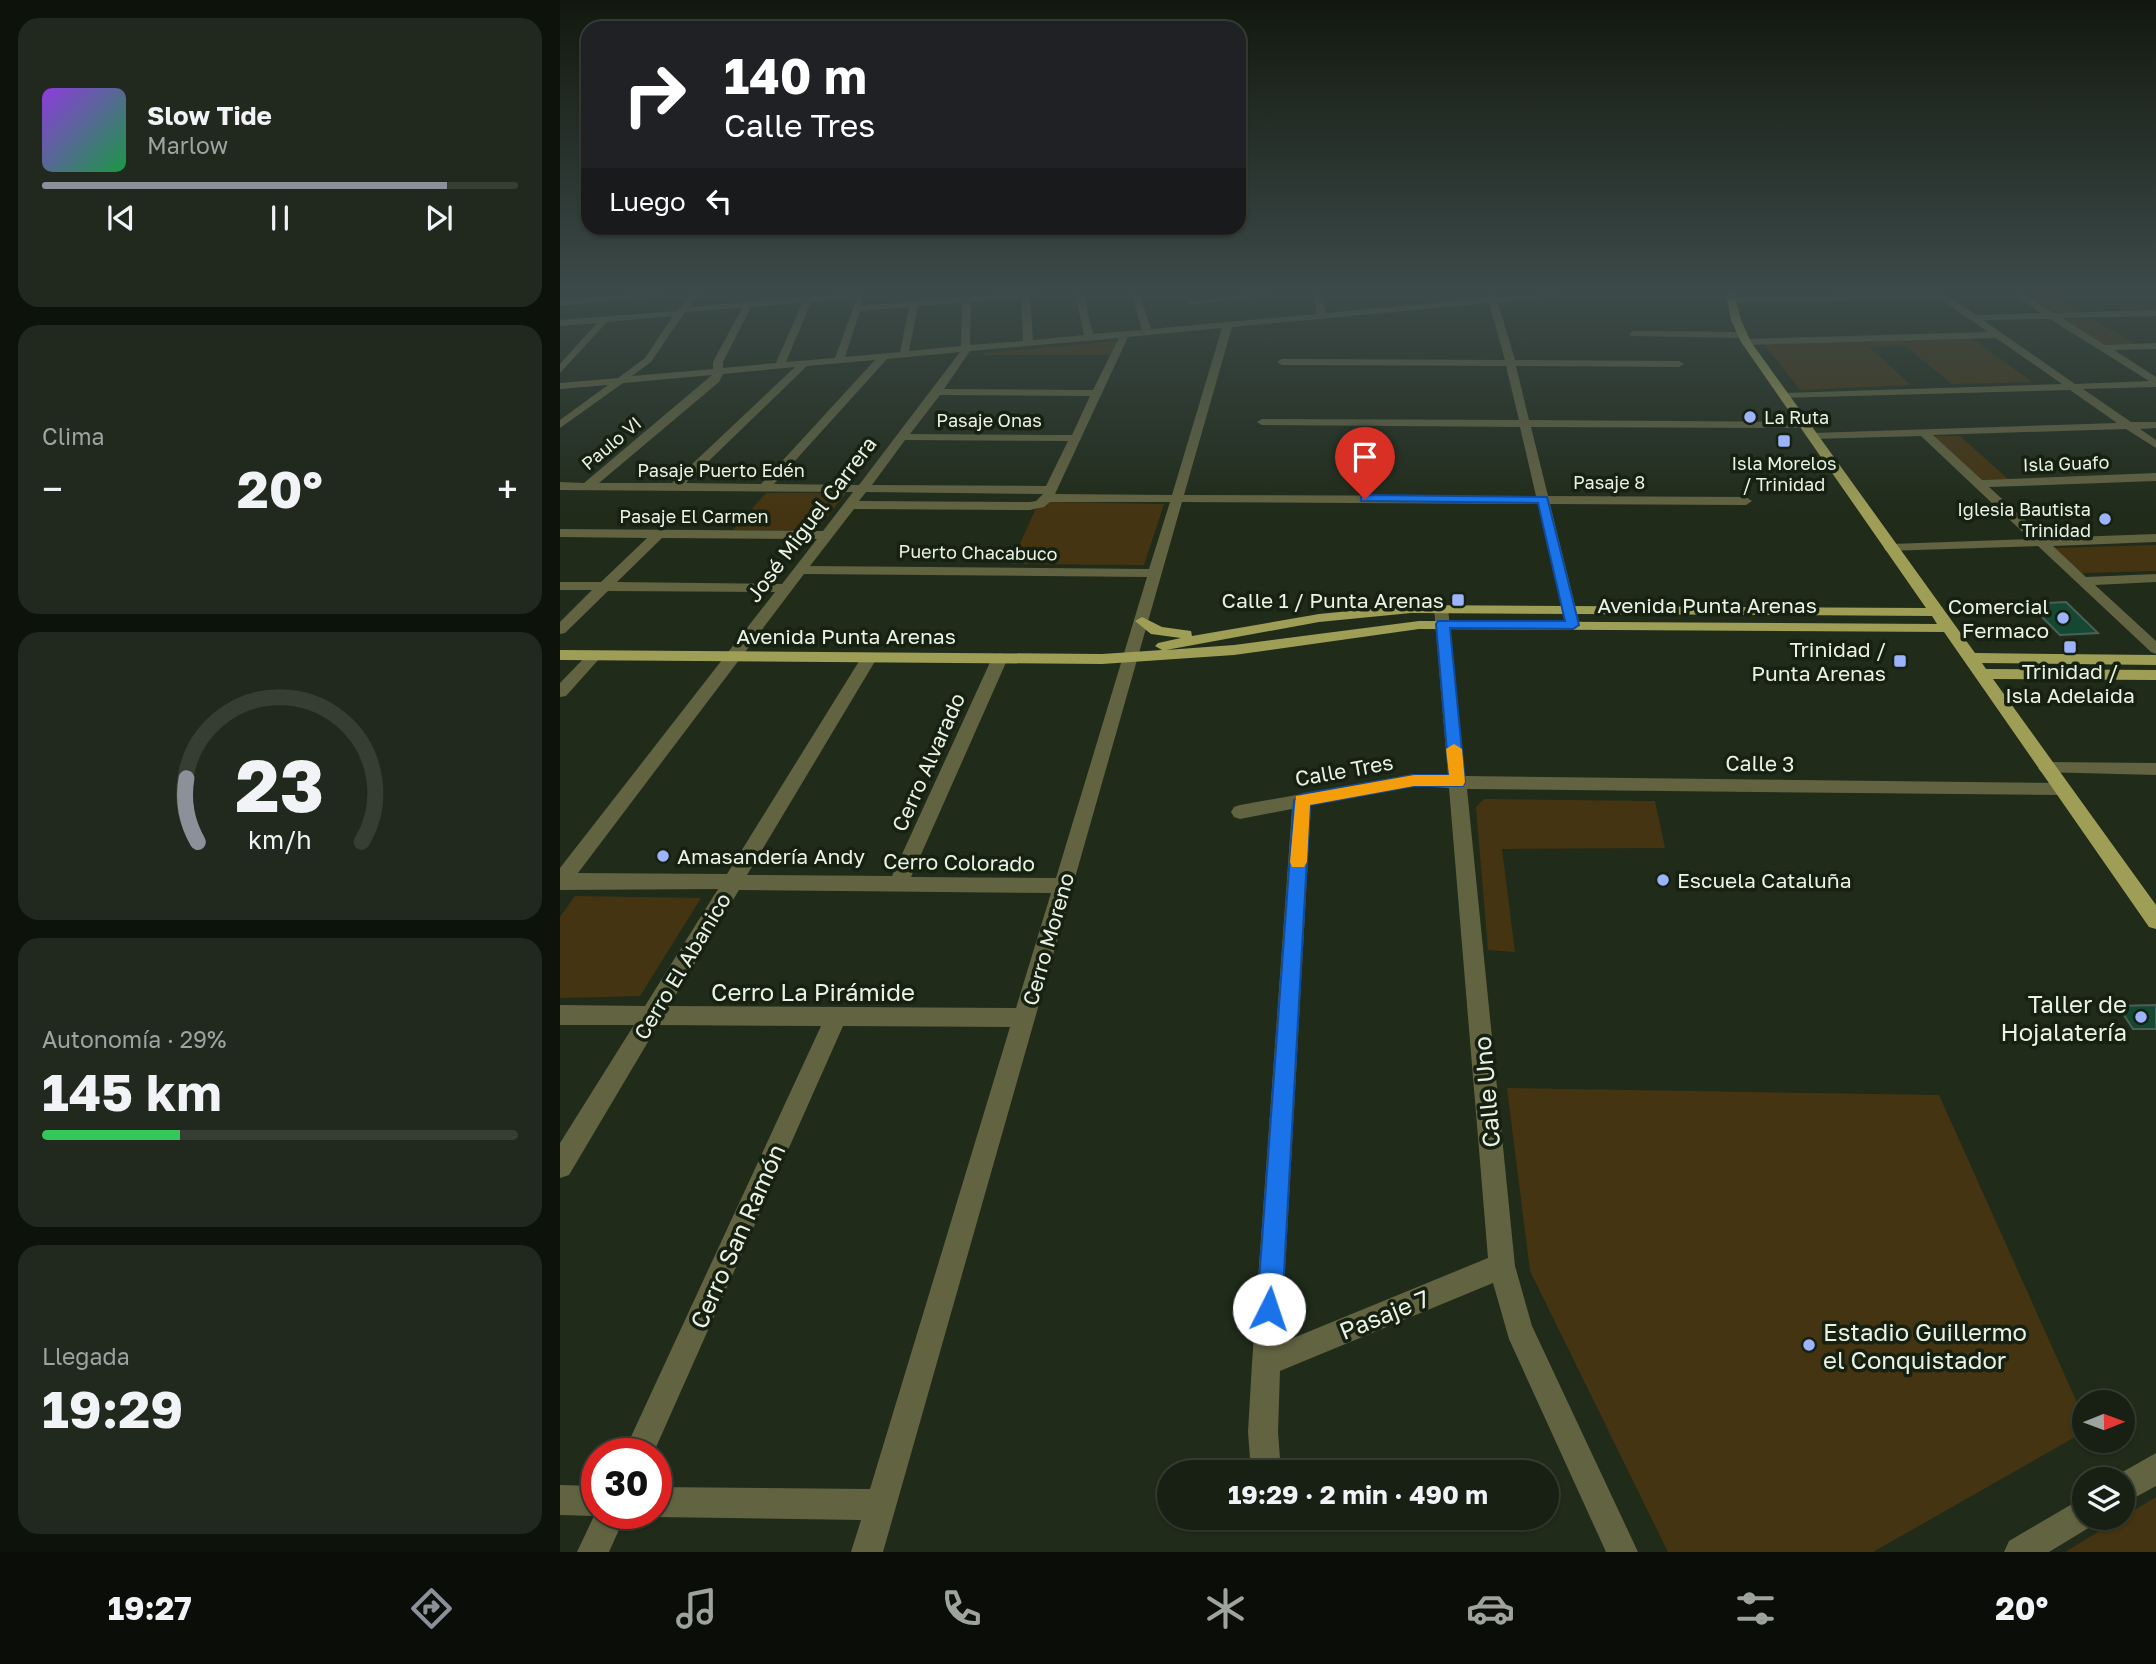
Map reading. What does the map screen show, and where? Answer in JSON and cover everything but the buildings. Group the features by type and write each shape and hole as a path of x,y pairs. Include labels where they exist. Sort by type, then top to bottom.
{"main road":[{"path":"1763,365 2156,921"},
{"name":"Avenida Punta Arenas","path":"560,655 1102,659 1234,650 1442,616 1569,609 1937,612"},
{"name":"Avenida Punta Arenas","path":"1132,656 1168,645 1218,635 1350,614 1442,616 1573,625 1948,628"},
{"path":"1142,621 1160,632 1218,635"},
{"path":"1975,666 2156,660"},
{"path":"1975,666 2156,675"}],"street":[{"path":"560,425 639,365"},
{"path":"718,365 718,371"},
{"path":"560,386 785,365"},
{"path":"675,487 802,365"},
{"path":"764,488 875,365"},
{"name":"José Miguel Carrera","path":"561,881 957,365"},
{"path":"1048,494 1110,365"},
{"name":"Cerro Moreno","path":"867,1552 1216,365"},
{"path":"1511,365 1573,625"},
{"path":"2042,365 2156,445"},
{"path":"2130,365 2156,382"},
{"name":"Paulo VI","path":"586,487 715,380 718,371"},
{"path":"1784,396 2156,382"},
{"path":"936,392 1097,393"},
{"path":"1262,422 1804,425"},
{"path":"1812,436 2156,425"},
{"path":"1923,432 2156,649"},
{"name":"Pasaje Onas","path":"902,437 1076,438"},
{"name":"Isla Guafo","path":"1978,484 2156,477"},
{"name":"Pasaje Puerto Edén","path":"560,486 862,489 1178,497"},
{"name":"Pasaje Puerto Edén","path":"850,505 1030,506 1040,504 1048,494"},
{"name":"Pasaje 8","path":"1178,497 1746,501"},
{"name":"Pasaje El Carmen","path":"560,533 827,535"},
{"path":"560,630 657,534"},
{"path":"1891,548 2156,538"},
{"name":"Puerto Chacabuco","path":"800,570 1156,573"},
{"path":"2082,580 2156,578"},
{"path":"560,586 787,588"},
{"name":"Calle Uno","path":"1442,616 1502,1266 1519,1329 1622,1552"},
{"path":"560,692 594,656"},
{"name":"Cerro El Abanico","path":"560,1167 869,657"},
{"name":"Cerro Alvarado","path":"898,884 1000,658"},
{"path":"2047,768 2156,769"},
{"name":"Calle Tres","path":"1240,812 1414,780 1457,782"},
{"name":"Calle 3","path":"1457,782 2062,789"},
{"path":"1265,1460 1263,1432 1266,1363 1302,800"},
{"name":"Cerro Colorado","path":"561,881 1064,886"},
{"name":"Cerro La Pirámide","path":"560,1015 1024,1018"},
{"name":"Cerro San Ramón","path":"645,1438 836,1017"},
{"name":"Pasaje 7","path":"1266,1363 1502,1266"},
{"path":"2135,1481 2156,1468"},
{"path":"560,1500 581,1501"},
{"path":"672,1502 880,1505"},
{"path":"2020,1552 2072,1520"},
{"path":"593,1552 604,1529"}],"shaded area":[{"path":"1781,365 1889,365 1911,385 1800,390"},
{"path":"1929,365 2009,365 2032,382 1952,384"},
{"path":"1933,436 1960,436 2008,479 1979,480"},
{"path":"766,493 846,493 816,531 733,530"},
{"path":"1050,502 1164,504 1144,565 1011,564 1035,510"},
{"path":"2156,545 2156,571 2082,573 2055,548"},
{"path":"1484,799 1655,801 1665,848 1502,849 1515,952 1488,950 1476,807"},
{"path":"575,896 701,898 640,996 560,998 560,917"},
{"name":"Estadio Guillermo el Conquistador","path":"1507,1088 1939,1095 2072,1391 2072,1439 1873,1552 1668,1552 1530,1271"},
{"path":"2156,1497 2156,1552 2065,1552 2101,1530 2135,1530 2135,1510"}],"slow traffic":[{"path":"1298,862 1302,800 1414,780 1457,782 1454,749"}],"place":[{"name":"La Ruta","path":"1750,417"},
{"name":"Isla Morelos / Trinidad","path":"1784,441"},
{"name":"Iglesia Bautista Trinidad","path":"2105,519"},
{"name":"Calle 1 / Punta Arenas","path":"1458,600"},
{"name":"Comercial Fermaco","path":"2063,618"},
{"name":"Trinidad / Isla Adelaida","path":"2070,647"},
{"name":"Trinidad / Punta Arenas","path":"1900,661"},
{"name":"Amasandería Andy","path":"663,856"},
{"name":"Escuela Cataluña","path":"1663,880"},
{"name":"Taller de Hojalatería","path":"2141,1017"},
{"name":"Estadio Guillermo el Conquistador","path":"1809,1345"}],"route":[{"path":"1269,1309 1302,800 1414,780 1457,782 1443,624 1573,625 1543,499 1365,499"}]}
